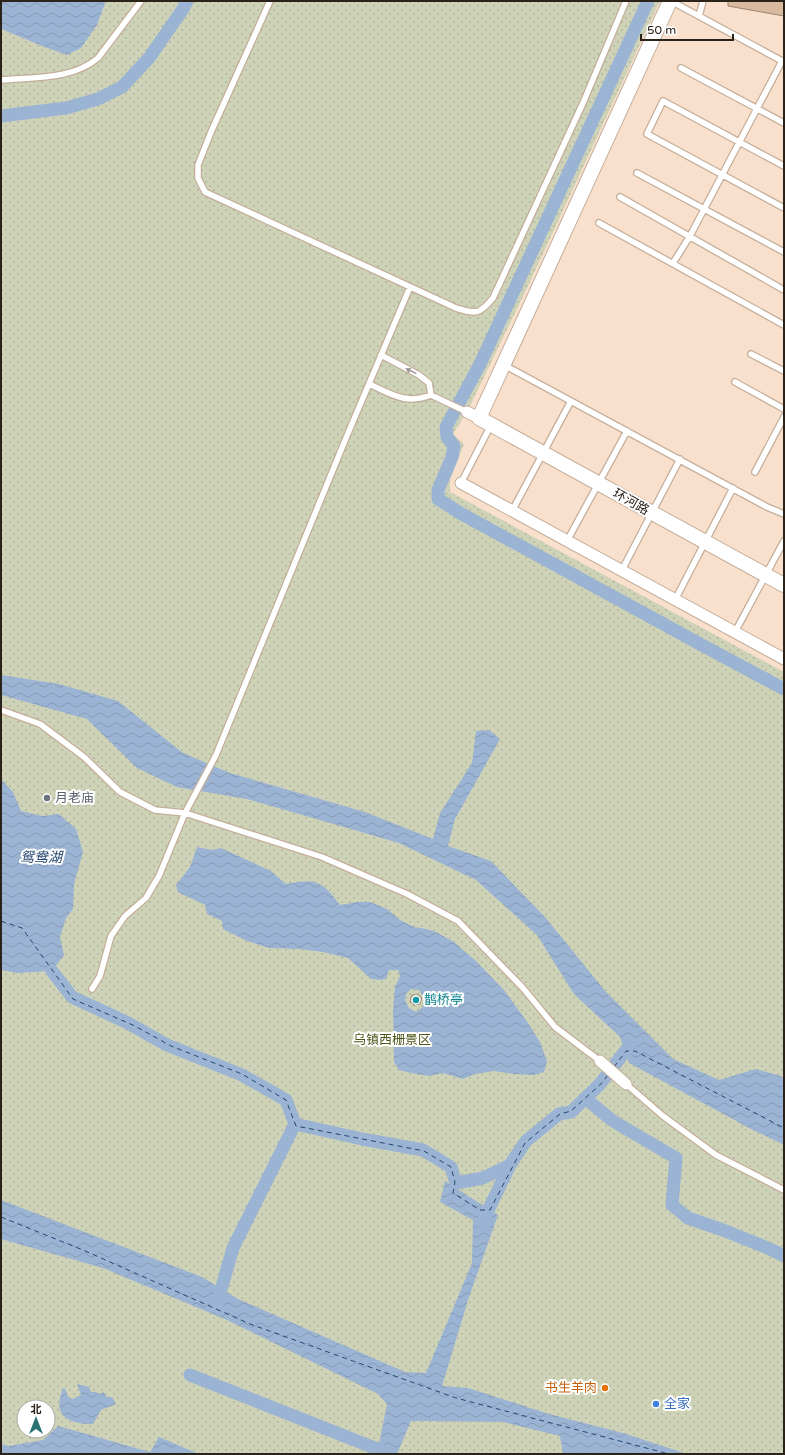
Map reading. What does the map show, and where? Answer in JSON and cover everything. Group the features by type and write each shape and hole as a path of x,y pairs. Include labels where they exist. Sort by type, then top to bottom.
{"street":[{"path":"479,418 671,1"},
{"name":"环河路","path":"479,418 784,585"},
{"path":"461,483 784,659"},
{"path":"600,1061 626,1084"}],"lane":[{"path":"1,80 65,74 79,71 90,65 98,58 140,1"},
{"path":"270,1 217,118 198,165 198,178 205,192 456,308 472,313 483,310 493,298 582,103 626,1"},
{"path":"671,1 783,61 690,236 673,263"},
{"path":"700,16 703,1"},
{"path":"681,68 784,123"},
{"path":"784,166 663,101 647,134 784,208"},
{"path":"637,173 784,252"},
{"path":"620,197 784,290"},
{"path":"599,223 784,325"},
{"path":"92,989 100,976 111,936 125,916 146,898 159,876 185,813 216,755 410,286"},
{"path":"751,354 784,371"},
{"path":"381,355 419,375 429,383 431,395"},
{"path":"503,364 767,507 784,514"},
{"path":"735,382 784,409"},
{"path":"369,384 399,398 411,400 421,399 431,395 479,418 461,483"},
{"path":"512,511 571,401"},
{"path":"755,472 784,417"},
{"path":"567,541 627,431"},
{"path":"622,570 680,459"},
{"path":"675,600 733,488"},
{"path":"734,632 784,541"},
{"path":"1,710 40,724 84,757 120,792 155,810 185,813 322,857 407,894 458,921 523,988 555,1027 600,1061"},
{"path":"626,1084 663,1116 716,1154 784,1190"}],"green space":[{"name":"乌镇西栅景区","path":"106,1 660,1 529,284 467,412 453,434 464,444 450,480 450,492 784,672 784,1454 1,1454 1,29 42,46 97,25"}],"water":[{"path":"1,1 106,1 97,25 81,48 67,55 1,29"},
{"path":"1,675 59,684 118,701 183,753 230,773 365,812 433,839 440,813 472,763 476,731 489,730 500,739 455,819 448,846 491,861 545,917 606,992 673,1059 719,1080 756,1069 781,1076 784,1079 784,1145 751,1129 629,1063 620,1037 574,994 537,935 476,880 399,843 247,799 177,787 137,768 87,719 1,695"},
{"name":"鸳鸯湖","path":"1,779 13,792 21,811 42,816 59,814 76,829 83,852 74,884 73,909 66,918 60,937 64,955 52,971 17,973 1,970"},
{"path":"197,847 212,850 221,848 271,871 286,884 304,881 317,883 328,890 340,905 357,902 370,902 387,909 400,920 414,927 436,932 454,942 477,962 504,990 528,1023 540,1042 547,1061 544,1072 534,1075 494,1071 475,1074 463,1079 443,1073 429,1076 399,1070 394,1062 393,1010 395,987 400,976 398,970 389,970 386,979 371,979 348,958 323,952 299,949 269,948 247,941 223,929 222,921 207,914 205,905 178,892 176,885 190,867","holes":["411,989 419,990 425,999 423,1007 416,1012 409,1008 405,1000 406,994"]},
{"path":"445,1181 498,1215 469,1297 442,1386 468,1388 549,1414 623,1433 687,1454 563,1454 560,1436 503,1422 411,1421 397,1454 377,1454 387,1404 378,1394 227,1320 103,1268 1,1239 1,1200 202,1277 238,1299 405,1372 426,1373 472,1263 473,1220 440,1202"},
{"path":"77,1384 89,1387 91,1392 96,1392 99,1394 104,1392 106,1397 112,1397 116,1404 101,1410 93,1424 83,1424 69,1419 60,1411 60,1396 64,1387 69,1398 73,1399 81,1395"},
{"path":"58,1426 150,1452 159,1437 199,1454 1,1454 1,1444 9,1446 44,1439 56,1439 56,1428"}],"building":[{"path":"728,1 784,1 784,16 728,6"},
{"name":"鹊桥亭","path":"412,995 418,995 422,998 420,1004 414,1005 410,1001"}],"waterway":[{"path":"1,116 66,108 98,99 122,87 149,58 187,1"},
{"path":"648,1 480,364 446,427 447,437 454,446 452,457 438,490 438,499 460,513 784,689"},
{"path":"52,971 72,997 128,1023 167,1045 242,1075 286,1100 295,1124 233,1248 217,1304"},
{"path":"295,1124 362,1139 423,1150 451,1167 456,1183 483,1178 510,1165 526,1141 559,1114 571,1112 600,1084 630,1045"},
{"path":"585,1098 613,1121 676,1158 672,1205 688,1218 723,1230 784,1256"},
{"path":"483,1226 484,1219 510,1165"},
{"path":"190,1375 390,1454"}],"ferry route":[{"path":"1,921 22,928 73,999 135,1026 171,1046 242,1074 286,1100 296,1126 424,1151 451,1167 455,1182 453,1193 480,1210 490,1210 525,1143 560,1114 571,1111 603,1082 607,1076"},
{"path":"614,1067 626,1051 635,1051 784,1128"},
{"path":"1,1217 83,1250 250,1324 456,1398 669,1454"}],"place":[{"name":"月老庙","path":"47,798"},
{"name":"鹊桥亭","path":"416,1000"},
{"name":"书生羊肉","path":"605,1388"},
{"name":"全家","path":"656,1404"}]}
